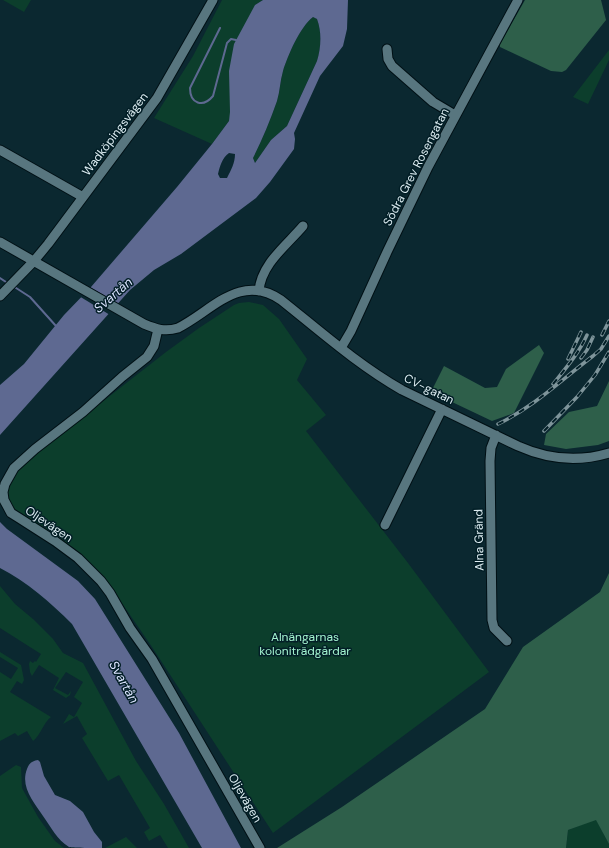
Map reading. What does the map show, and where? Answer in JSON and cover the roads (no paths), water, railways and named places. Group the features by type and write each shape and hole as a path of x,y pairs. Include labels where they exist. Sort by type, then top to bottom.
{"street":[{"name":"Wadköpingsvägen","path":"0,296 34,261 52,239 157,98 213,0"},
{"name":"Södra Grev Rosengatan","path":"341,348 351,331 383,259 424,174 518,0"},
{"path":"387,49 388,59 392,66 433,102 455,115"},
{"path":"0,150 83,197"},
{"path":"0,242 144,324 158,329 171,330 178,328 228,296 237,292 246,290 260,291 262,278 266,268 303,226"},
{"name":"CV-gatan","path":"260,291 281,300 341,348 388,382 527,450 554,457 586,457 609,453"},
{"name":"Oljevägen","path":"158,329 154,346 147,357 83,412 35,449 14,468 5,484 3,492 4,500 12,513 18,518 78,558 101,581 110,593 130,628 156,666 260,848"},
{"path":"385,525 442,409"},
{"name":"Alna Gränd","path":"496,435 491,448 490,461 492,620 494,628 506,641"}],"water":[{"name":"Svartån","path":"263,0 348,0 347,29 343,46 320,76 294,133 294,149 270,182 256,198 181,254 154,270 130,290 0,435 0,385 24,364 64,315 91,287 177,187 229,121 229,71 234,44 255,5","holes":["313,17 317,19 319,24 320,45 317,61 287,126 271,140 255,163 253,158 277,101 282,75 288,57 299,34","229,153 235,154 232,166 227,178 220,178 218,174 221,165"]},
{"name":"Svartån","path":"0,522 7,529 78,581 95,599 179,733 241,848 202,848 72,624 38,593 0,568"},
{"path":"38,760 44,776 55,795 70,801 83,812 94,832 102,842 102,848 69,847 54,833 32,800 25,782 28,767 31,763"}],"waterway":[{"path":"220,28 190,88 192,98 195,101 201,103 205,102 213,96 227,43 231,39 236,40"},
{"path":"0,278 9,284"},
{"path":"13,286 30,297 56,326"}],"railway":[{"path":"602,335 609,321"},
{"path":"568,359 581,332"},
{"path":"553,384 576,354 587,335"},
{"path":"498,424 524,409 593,356 601,349 609,336"},
{"path":"581,358 587,350 593,337"},
{"path":"544,431 577,397 595,375 609,352"}],"park label":[{"name":"Alnängarnas koloniträdgårdar","path":"305,644"}]}
